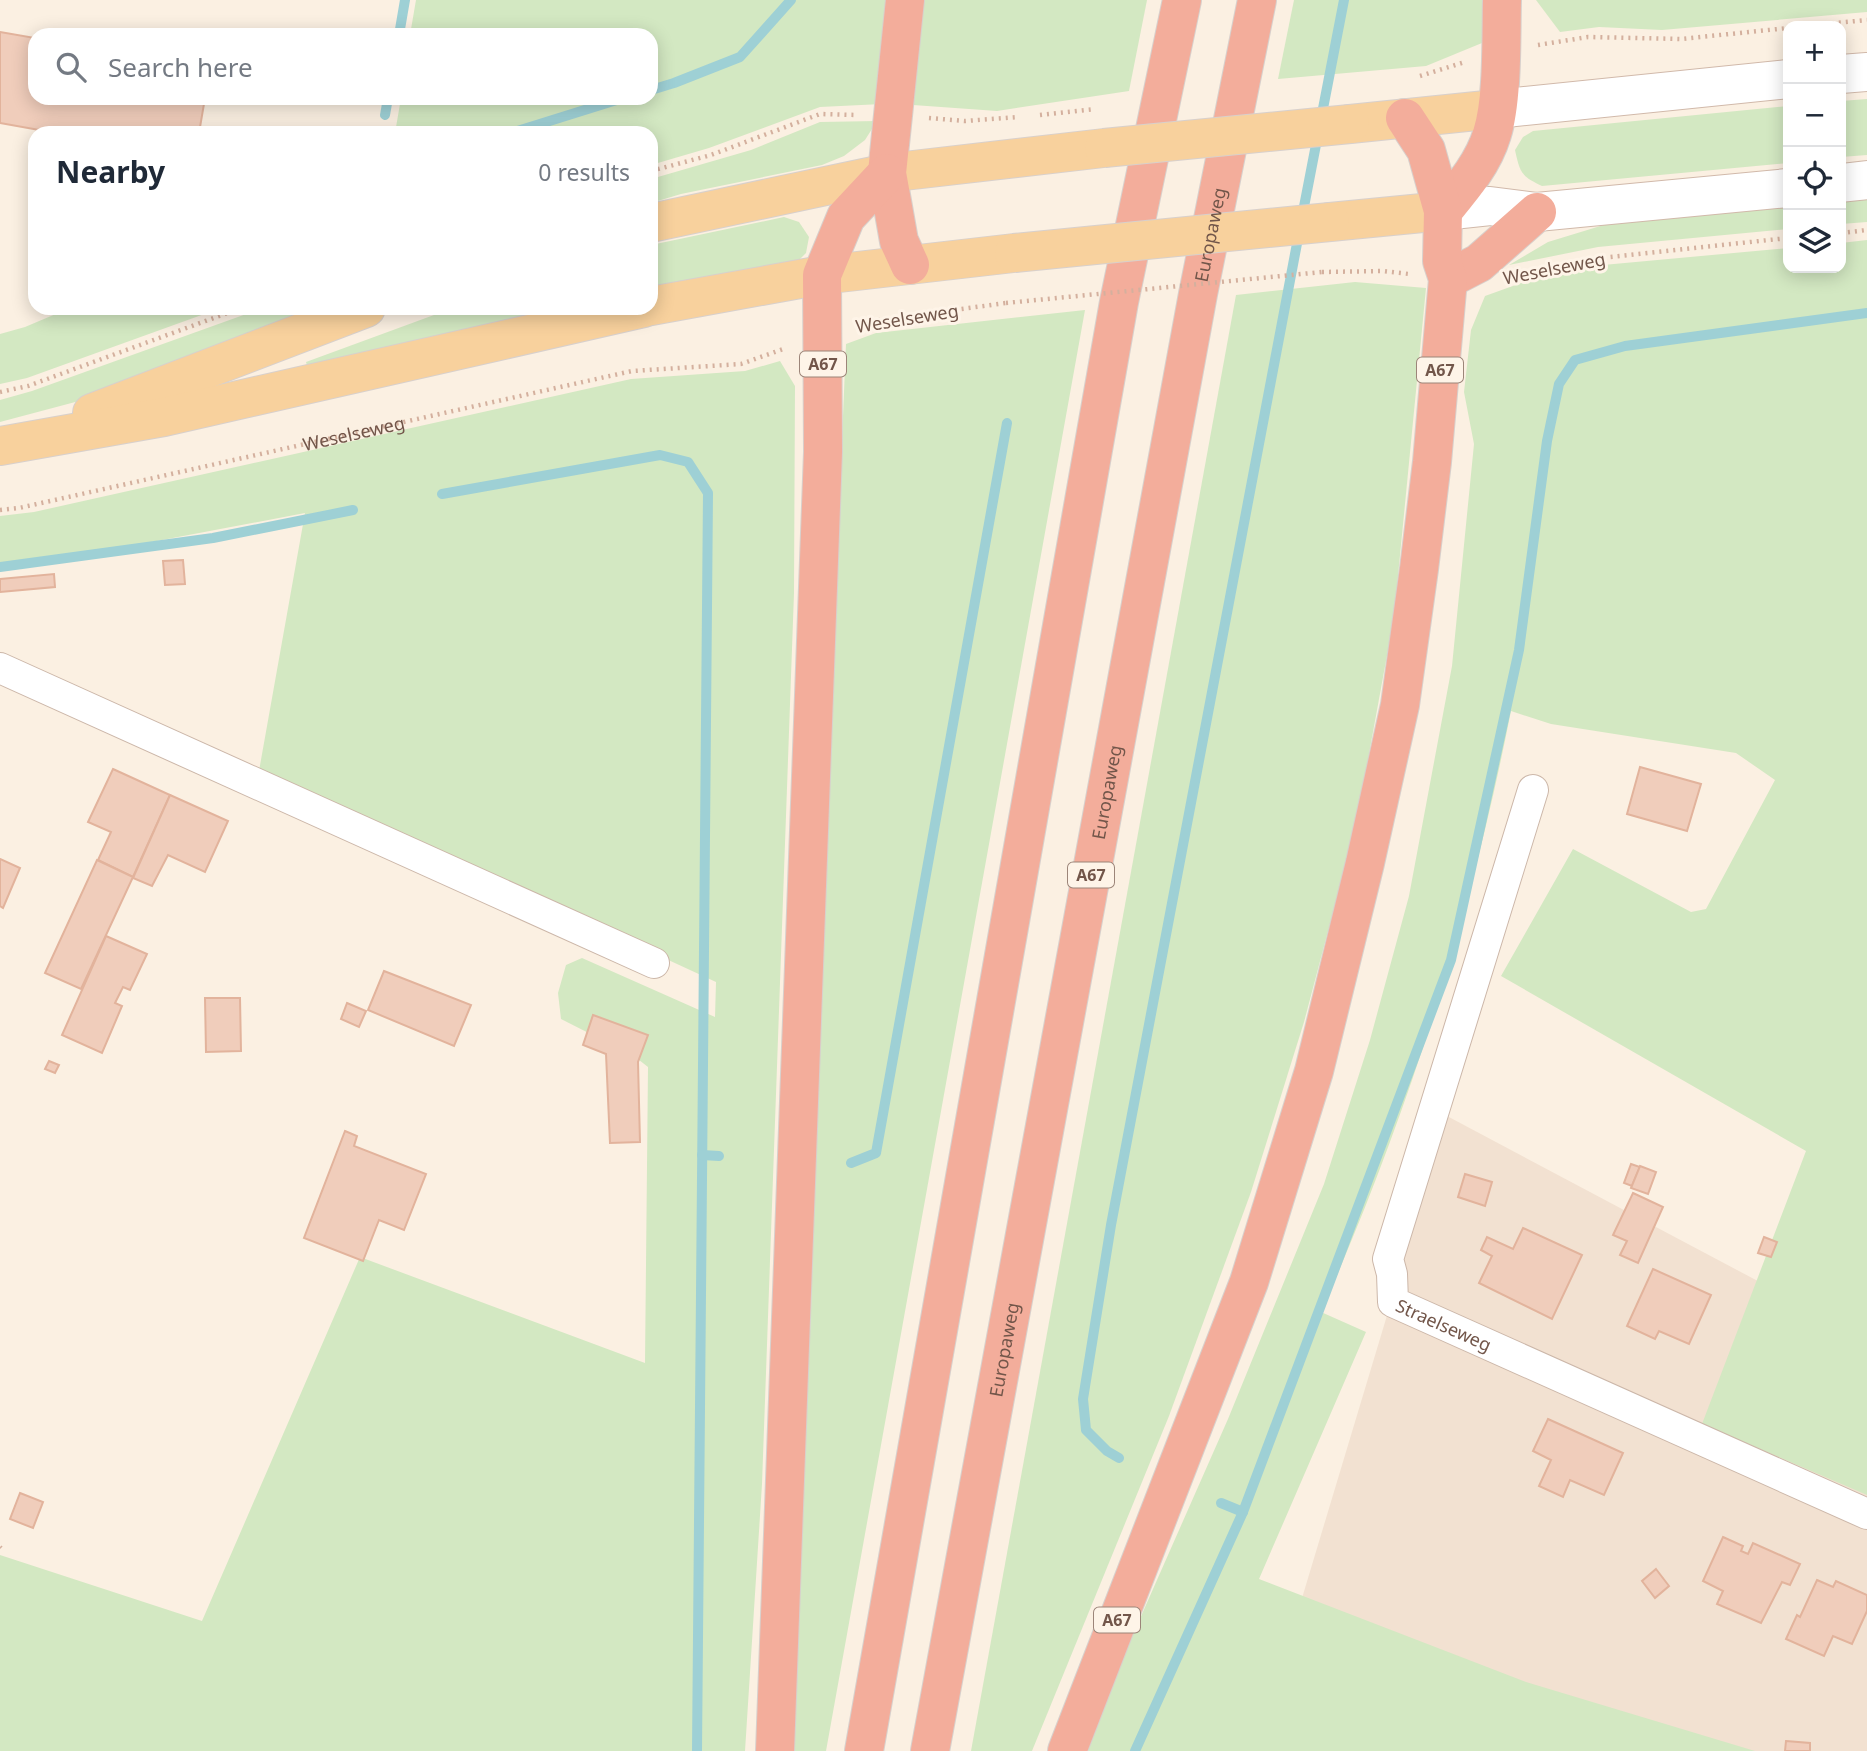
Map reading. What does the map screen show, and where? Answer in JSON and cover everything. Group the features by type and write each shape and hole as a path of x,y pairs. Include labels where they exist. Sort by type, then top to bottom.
{"highway":[{"path":"905,0 887,173 900,241 910,265"},
{"path":"864,1751 1119,302 1182,0"},
{"name":"Europaweg","path":"930,1751 1196,307 1257,0"},
{"path":"1443,211 1472,177 1492,135 1502,0"},
{"name":"A67","path":"1067,1751 1249,1282 1314,1071 1400,705 1432,462 1448,279 1442,261 1443,211 1426,150 1405,118"},
{"name":"A67","path":"775,1751 823,452 822,275 846,217 887,173"},
{"path":"1448,279 1479,263 1536,212"}],"main road":[{"path":"1846,74 1867,72"},
{"path":"658,222 887,173 1032,155 1783,80"},
{"path":"1846,182 1867,180"},
{"path":"658,305 822,275 1014,253 1490,206 1536,212 1783,188"},
{"path":"6,445 348,315"},
{"path":"6,445 164,417 613,315"}],"street":[{"path":"0,668 654,963"},
{"name":"Straelseweg","path":"1534,790 1388,1259 1392,1274 1393,1302 1867,1514"}],"path":[{"path":"1846,22 1867,20"},
{"path":"1414,78 1500,51 1588,37 1681,38 1783,28"},
{"path":"658,169 711,155 820,114 894,115 965,121 1040,115"},
{"path":"1846,232 1867,230"},
{"name":"Weselseweg","path":"1522,274 1601,258 1783,240"},
{"name":"Weselseweg","path":"0,510 632,371 741,364 871,321 1006,303 1322,272 1383,271 1448,279"},
{"path":"0,392 28,386 222,315"}],"shaded area":[{"path":"1447,1116 1867,1339 1867,1751 1256,1751"}],"green space":[{"path":"416,0 888,0 882,104 820,107 709,148 658,163 658,126 396,126 400,105 658,105 658,28 411,28"},
{"path":"923,0 1147,0 1129,91 997,111 913,105"},
{"path":"1294,0 1484,0 1482,43 1426,66 1278,79"},
{"path":"1536,0 1867,0 1867,12 1662,30 1599,27 1560,32"},
{"path":"1867,99 1867,155 1846,157 1846,101"},
{"path":"1783,106 1783,163 1542,186 1522,173 1515,150 1523,137 1533,131"},
{"path":"877,121 865,140 844,156 822,165 658,201 658,177 751,150 820,122"},
{"path":"1867,199 1867,222 1846,224 1846,201"},
{"path":"1783,206 1783,229 1598,247 1509,265 1548,242 1607,224"},
{"path":"784,217 799,222 809,237 806,253 794,265 658,292 658,244"},
{"path":"1867,240 1867,1495 1702,1424 1806,1151 1501,976 1573,849 1691,912 1706,909 1775,780 1736,753 1551,724 1511,711 1476,865 1433,1017 1381,1166 1321,1312 1366,1332 1259,1579 1526,1682 1755,1751 1088,1751 1127,1648 1228,1419 1324,1184 1370,1040 1409,896 1452,666 1474,444 1464,392 1471,330 1485,296 1535,278 1603,265 1783,248 1783,273 1846,273 1846,242"},
{"path":"1355,282 1426,288 1394,617 1356,825 1304,1022 1251,1192 1169,1416 1032,1751 971,1751 1236,295"},
{"path":"1085,310 826,1751 790,1751 811,1311 824,875 846,344 876,333"},
{"path":"53,315 202,315 27,378 0,384 0,334"},
{"path":"244,315 315,315 79,401 0,422 0,400"},
{"path":"434,315 544,315 308,369 306,362"},
{"path":"780,361 795,386 794,593 762,1484 745,1751 0,1751 0,1555 202,1621 360,1257 645,1363 648,1067 634,1056 561,1019 558,993 566,965 582,958 715,1017 716,982 259,771 305,513 0,567 0,516 34,512 631,379 745,371"}],"building":[{"path":"0,32 28,37 28,105 204,105 200,126 28,128 0,123"},
{"path":"183,560 185,584 165,585 163,561"},
{"path":"54,574 55,587 0,592 0,579"},
{"path":"1640,767 1701,784 1687,831 1627,814"},
{"path":"113,769 170,795 133,877 98,860 111,832 88,822"},
{"path":"170,795 228,821 205,872 168,855 152,886 133,878"},
{"path":"0,859 20,868 3,908 0,906"},
{"path":"97,860 133,877 81,989 45,973"},
{"path":"106,936 147,954 130,990 123,987 115,1003 122,1006 102,1053 62,1035"},
{"path":"384,971 471,1005 454,1046 368,1010"},
{"path":"205,998 240,998 241,1051 206,1052"},
{"path":"347,1003 366,1011 359,1027 341,1019"},
{"path":"593,1015 648,1035 638,1062 640,1142 610,1143 606,1054 583,1045"},
{"path":"49,1061 59,1065 55,1073 45,1069"},
{"path":"345,1131 357,1136 354,1146 426,1174 404,1230 379,1220 363,1261 304,1238"},
{"path":"1631,1164 1640,1167 1632,1186 1624,1183"},
{"path":"1640,1166 1656,1172 1648,1194 1631,1188"},
{"path":"1465,1174 1492,1182 1485,1206 1458,1197"},
{"path":"1633,1193 1663,1207 1638,1263 1620,1255 1627,1241 1613,1235"},
{"path":"1523,1228 1582,1255 1552,1319 1479,1283 1492,1256 1481,1250 1487,1237 1513,1249"},
{"path":"1764,1237 1777,1242 1771,1257 1758,1253"},
{"path":"1653,1269 1711,1295 1689,1344 1659,1331 1655,1339 1627,1326"},
{"path":"1548,1419 1623,1453 1604,1495 1570,1480 1563,1497 1539,1486 1551,1460 1533,1451"},
{"path":"20,1493 43,1502 33,1528 10,1519"},
{"path":"1723,1537 1743,1546 1741,1551 1748,1554 1753,1543 1800,1564 1790,1585 1782,1582 1761,1623 1717,1604 1723,1591 1703,1581"},
{"path":"1656,1569 1669,1586 1655,1598 1642,1581"},
{"path":"1817,1580 1833,1587 1836,1581 1867,1595 1867,1611 1852,1644 1833,1636 1824,1656 1786,1639 1797,1615 1800,1617"},
{"path":"1786,1741 1810,1743 1810,1751 1785,1751"}],"waterway":[{"path":"400,28 405,0"},
{"path":"658,88 740,57 791,0"},
{"path":"1302,217 1344,0"},
{"path":"385,115 387,105"},
{"path":"533,126 601,105"},
{"path":"1119,1458 1107,1451 1086,1430 1083,1399 1111,1225 1299,233"},
{"path":"1135,1751 1243,1512 1451,960 1519,650 1547,441 1559,384 1575,360 1625,346 1867,313"},
{"path":"851,1163 876,1153 1007,423"},
{"path":"442,494 660,455 688,462 708,493 697,1751"},
{"path":"0,567 213,538 353,510"},
{"path":"702,1155 719,1156"},
{"path":"1221,1503 1243,1512"}]}
